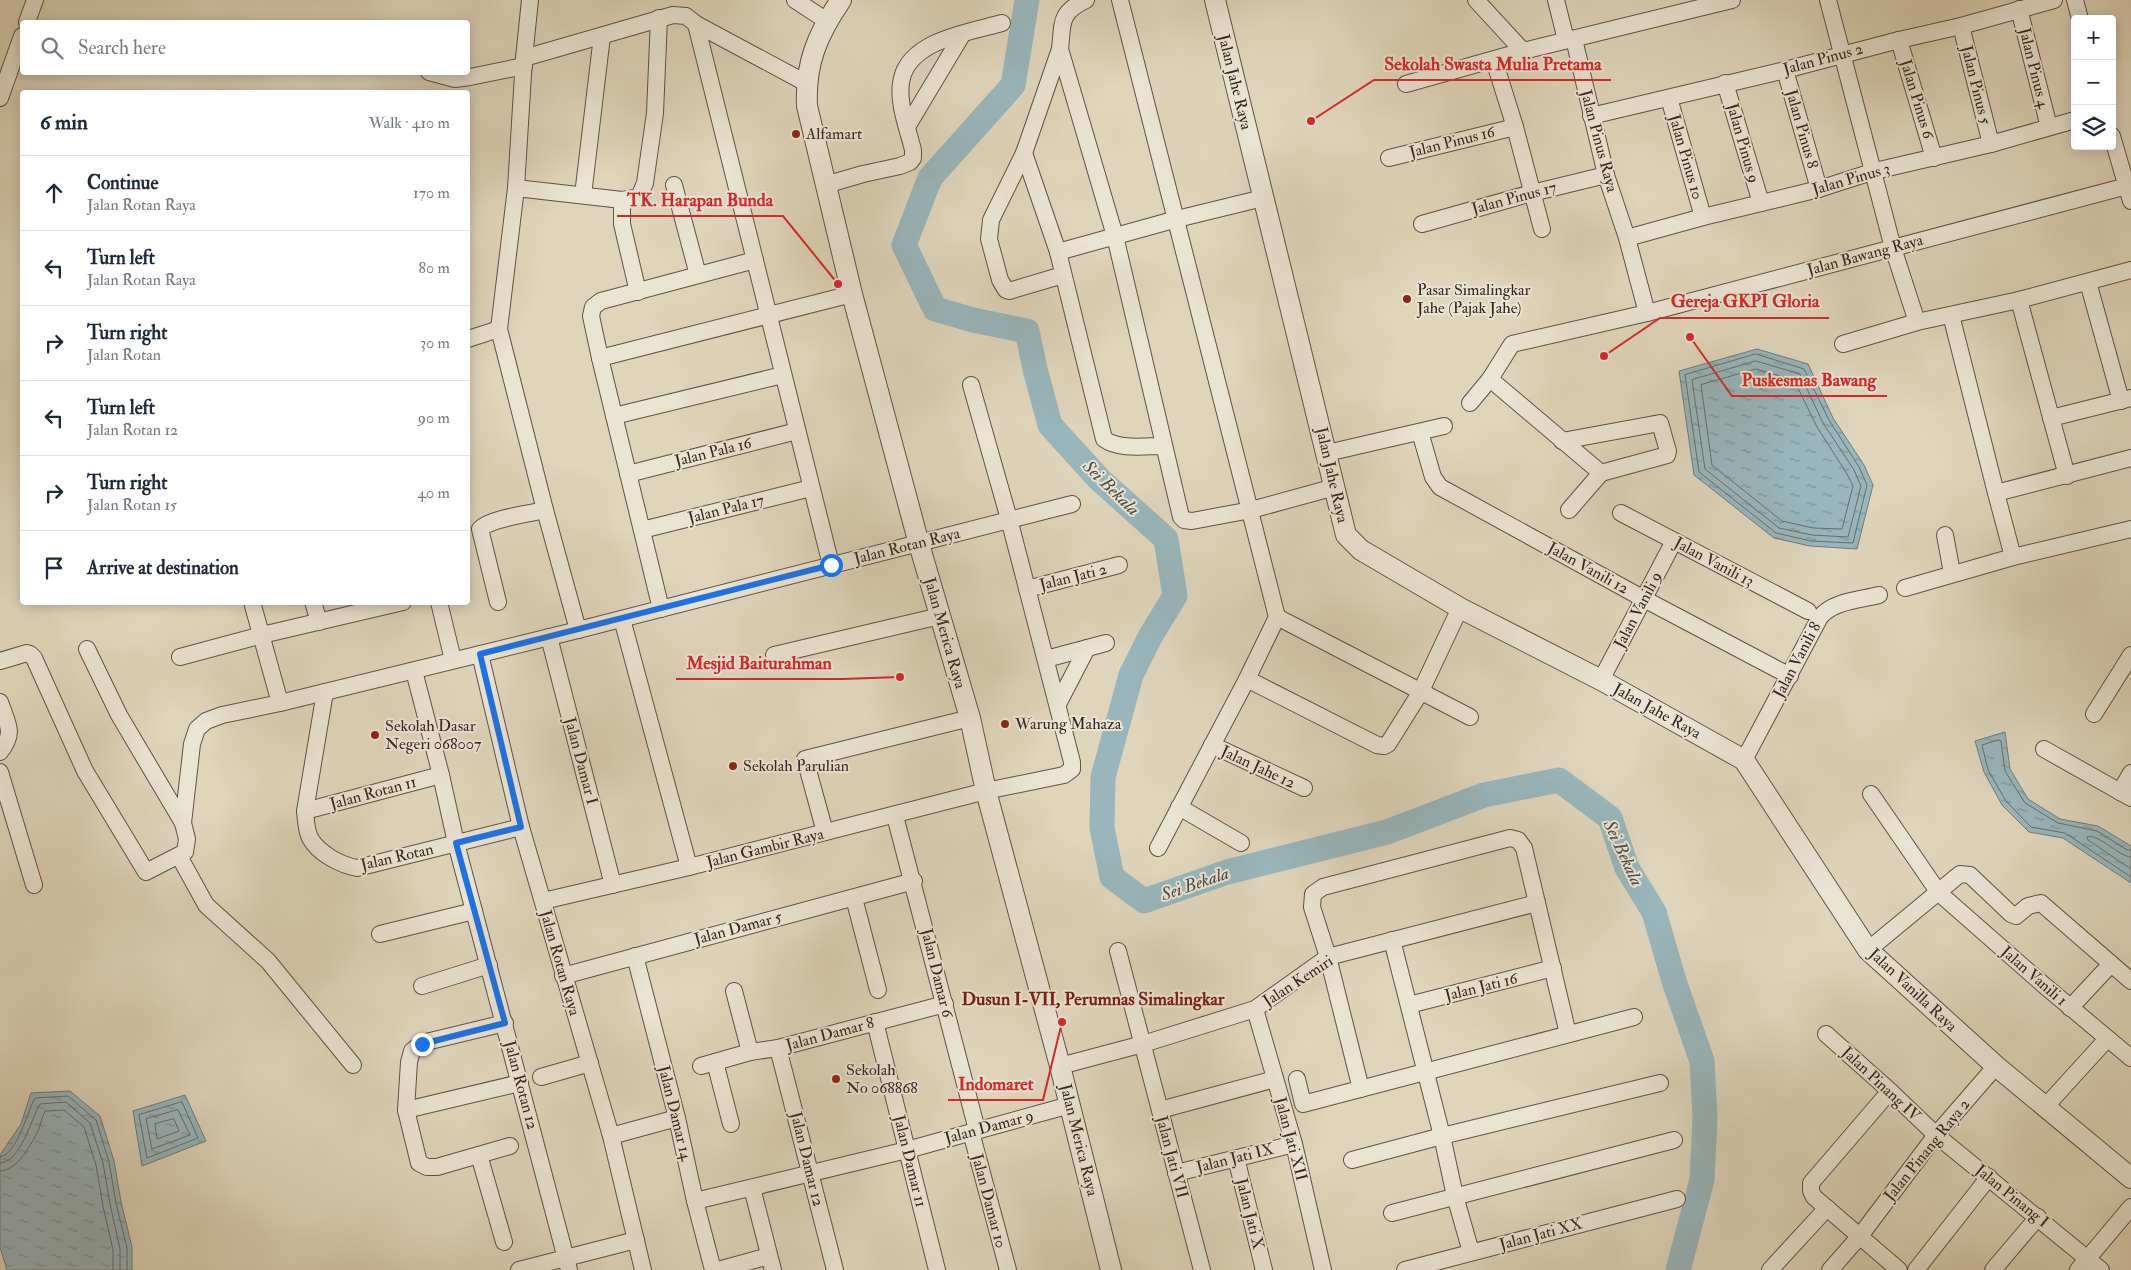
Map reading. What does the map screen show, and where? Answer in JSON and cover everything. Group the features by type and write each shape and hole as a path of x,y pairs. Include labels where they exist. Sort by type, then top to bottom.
{"street":[{"path":"28,20 36,0"},
{"path":"530,0 516,188 499,329 578,630"},
{"path":"795,0 827,21"},
{"name":"Jalan Merica Raya","path":"841,0 827,21 810,58 806,84 807,106 852,294 919,544 970,718 986,791 1060,1066 1111,1270"},
{"path":"1063,275 1009,291 1006,290 1000,280 989,239 991,220 1024,153 1060,49 1064,17 1072,7 1086,0"},
{"path":"1120,0 1251,510 1276,617 1247,679 1158,848"},
{"name":"Jalan Jahe Raya","path":"1215,0 1346,535 1361,550 1460,608 1601,680 1744,760"},
{"path":"1476,0 1522,51"},
{"name":"Jalan Pinus Raya","path":"1556,0 1570,40 1592,116 1606,175 1627,238 1647,313"},
{"path":"1406,84 1522,51 1732,0"},
{"path":"1828,0 1875,171 1893,248 1917,322"},
{"name":"Jalan Pinus 2","path":"1592,116 1961,26 2054,0"},
{"path":"2075,0 2079,15"},
{"name":"Jalan Pinus 4","path":"2019,9 2049,127"},
{"path":"434,75 454,86 470,78 673,14 686,16 696,24 806,84"},
{"path":"516,188 622,200 639,197 645,183 655,113 659,18"},
{"path":"825,185 910,162 913,158 913,150 901,96 901,79 910,62 929,45 1002,23"},
{"path":"696,24 831,565"},
{"name":"Jalan Pinus 5","path":"1961,26 1991,144"},
{"path":"907,127 962,35"},
{"path":"583,195 602,36"},
{"name":"Jalan Pinus 6","path":"1899,40 1934,158"},
{"path":"0,98 20,42"},
{"path":"1060,49 1116,236 1181,517 1184,520 1251,510 1335,487"},
{"path":"1494,60 1515,127 1542,229"},
{"name":"Jalan Pinus 8","path":"1785,70 1819,189"},
{"name":"Jalan Pinus 9","path":"1725,83 1761,203"},
{"name":"Jalan Pinus 10","path":"1669,98 1703,217"},
{"name":"Jalan Pinus 3","path":"1627,238 1703,217 1819,189 1875,171 1991,144 2071,121"},
{"name":"Jalan Pinus 16","path":"1389,158 1515,127"},
{"path":"2116,148 2130,191"},
{"path":"1024,153 1058,252 1104,439 1125,446 1164,446"},
{"name":"Jalan Pinus 17","path":"1422,224 1532,193 1606,175"},
{"path":"674,185 698,276"},
{"name":"Jalan Bawang Raya","path":"1490,380 1512,344 1647,313 1893,248 2130,191"},
{"path":"1058,252 1177,219 1263,198"},
{"path":"622,200 622,224 638,292"},
{"path":"661,609 600,358 591,316 593,307 601,301 755,260"},
{"path":"1843,344 1917,322 2019,300 2131,270"},
{"path":"2051,418 2126,400 2088,282"},
{"path":"600,358 852,294"},
{"path":"2019,300 2066,476"},
{"path":"1951,315 2012,557"},
{"path":"470,338 499,329"},
{"path":"614,416 783,374"},
{"path":"1470,403 1490,380 1601,473"},
{"path":"971,385 1058,704"},
{"path":"1562,441 1660,423 1668,450 1667,455 1601,473 1569,510"},
{"path":"1327,454 1444,426"},
{"name":"Jalan Pala 16","path":"628,474 797,431"},
{"name":"Jalan Vanili 12","path":"1420,432 1433,477 1440,487 1644,599 1790,676"},
{"path":"1996,493 2131,458"},
{"name":"Jalan Pala 17","path":"642,530 811,488"},
{"name":"Jalan Rotan Raya","path":"183,824 192,744 197,729 206,721 222,715 414,671 1072,504"},
{"path":"498,602 480,529 484,525 545,510"},
{"name":"Jalan Vanili 13","path":"1621,513 1808,611"},
{"path":"1905,588 2012,557 2131,529"},
{"path":"1945,535 1952,574"},
{"name":"Jalan Vanili 9","path":"1601,680 1674,541"},
{"name":"Jalan Jati 2","path":"1027,588 1119,565"},
{"name":"Jalan Vanili 8","path":"1744,760 1822,614 1841,604 1879,595"},
{"path":"253,605 280,703"},
{"path":"314,605 319,622"},
{"path":"439,605 453,660"},
{"path":"180,657 378,606"},
{"path":"1247,679 1377,745 1384,746 1388,744 1420,692 1460,608"},
{"path":"774,655 940,616"},
{"path":"1276,617 1470,717"},
{"path":"622,619 689,867"},
{"name":"Jalan Damar I","path":"549,637 613,884"},
{"path":"1046,659 1106,643"},
{"path":"1058,704 1087,648"},
{"path":"0,661 27,653 34,658 85,771 146,872 186,852 187,846 183,824 119,715 87,649"},
{"name":"Jalan Rotan Raya","path":"480,654 521,827 611,1136 643,1270"},
{"path":"2094,714 2131,655"},
{"name":"Jalan Rotan 12","path":"414,671 441,775 456,843 505,1023 567,1265"},
{"name":"Jalan Rotan","path":"325,692 305,811 306,827 310,838 319,849 345,866 357,868 521,827"},
{"path":"0,702 10,734 8,742 0,752"},
{"name":"Jalan Gambir Raya","path":"543,902 895,816 986,791 1064,775 1072,769 1072,762 1058,704"},
{"path":"825,832 805,759 970,718"},
{"name":"Jalan Jahe 12","path":"1212,745 1304,788"},
{"path":"2044,748 2125,795 2131,773"},
{"name":"Jalan Vanilla Raya","path":"1744,760 1868,950 1996,1066 2131,1178"},
{"path":"0,772 34,885"},
{"name":"Jalan Rotan 11","path":"305,811 441,775"},
{"name":"Jalan Vanili 1","path":"1871,794 1939,893 2070,1008 2131,1058"},
{"path":"1179,807 1241,842"},
{"name":"Jalan Damar 6","path":"895,816 914,881 945,1004 974,1131"},
{"path":"1361,1089 1328,957 1312,907 1313,894 1323,887 1510,838 1518,840 1524,848 1568,1034"},
{"path":"179,856 206,905 268,960 353,1065"},
{"path":"1868,950 1960,874 1965,873 1970,875 2011,914 2016,916 2028,906 2041,903 2131,981"},
{"name":"Jalan Damar 5","path":"563,976 914,881"},
{"path":"854,898 878,990"},
{"name":"Jalan Kemiri","path":"1060,1066 1144,1044 1255,1009 1328,957 1537,903"},
{"path":"380,934 474,911"},
{"path":"1392,940 1442,1136 1455,1196 1471,1252"},
{"name":"Jalan Jati VII","path":"1118,951 1202,1270"},
{"name":"Jalan Damar 14","path":"635,956 677,1118 695,1201 713,1270"},
{"path":"422,986 489,964"},
{"path":"2070,1008 2111,964"},
{"name":"Jalan Jati 16","path":"1409,1006 1553,968"},
{"path":"734,991 750,1052"},
{"name":"Jalan Damar 8","path":"731,1124 708,1064 750,1052 778,1048 945,1004"},
{"name":"Jalan Jati XII","path":"1255,1009 1294,1144 1323,1270"},
{"path":"1297,1080 1303,1104 1634,1017"},
{"name":"Jalan Damar 11","path":"875,1022 937,1270"},
{"path":"505,1023 422,1044 412,1051 409,1062 406,1110 419,1163 427,1167 437,1167 510,1146"},
{"name":"Jalan Pinang IV","path":"1826,1034 1936,1135"},
{"path":"2046,1106 2107,1039"},
{"name":"Jalan Damar 12","path":"778,1048 835,1270"},
{"path":"541,1077 590,1063"},
{"name":"Jalan Pinang Raya 2","path":"1830,1270 1860,1236 1936,1135 1996,1066"},
{"path":"1160,1110 1275,1079"},
{"path":"406,1110 520,1083"},
{"path":"1352,1160 1660,1083"},
{"path":"1890,1091 1810,1183 1814,1197 1898,1270"},
{"name":"Jalan Damar 9","path":"811,1174 907,1150 1070,1105"},
{"path":"611,1136 677,1118"},
{"name":"Jalan Damar 10","path":"974,1131 1008,1270"},
{"name":"Jalan Pinang I","path":"1936,1135 2038,1217 2083,1264 2101,1270"},
{"path":"1392,1213 1674,1140"},
{"name":"Jalan Jati IX","path":"1176,1173 1294,1144"},
{"path":"479,1155 504,1242"},
{"name":"Jalan Jati X","path":"1236,1158 1264,1270"},
{"path":"695,1201 811,1174"},
{"path":"1916,1270 1989,1177"},
{"path":"718,1270 771,1263 752,1188"},
{"name":"Jalan Jati XX","path":"1405,1270 1677,1199"},
{"path":"2083,1264 2131,1207"},
{"path":"1770,1270 1827,1208"},
{"path":"1993,1270 2038,1217"},
{"path":"519,1270 567,1265 636,1240"}],"water":[{"path":"1757,349 1808,364 1833,418 1864,465 1873,485 1857,549 1810,546 1774,538 1694,475 1679,371"},
{"path":"2005,732 2010,769 2028,799 2060,819 2098,826 2131,846 2131,883 2063,838 2029,832 2002,805 1984,772 1975,741"},
{"path":"70,1091 100,1116 114,1161 121,1202 132,1247 132,1270 7,1270 0,1247 0,1155 21,1124 31,1093"},
{"path":"185,1095 206,1141 142,1166 133,1111"}],"waterway":[{"name":"Sei Bekala","path":"1027,0 1013,85 930,178 904,245 935,309 973,320 1027,331 1050,425 1099,479 1166,539 1175,596 1151,635 1131,675 1103,777 1102,828 1112,877 1144,901 1227,872 1387,832 1484,795 1559,780 1610,818 1627,868 1654,912 1674,981 1702,1061 1705,1118 1702,1180 1678,1270"}],"place":[{"name":"Sekolah Swasta Mulia Pretama","path":"1311,121"},
{"name":"Alfamart","path":"796,134"},
{"name":"TK. Harapan Bunda","path":"838,284"},
{"name":"Pasar Simalingkar Jahe (Pajak Jahe)","path":"1407,299"},
{"name":"Puskesmas Bawang","path":"1690,337"},
{"name":"Gereja GKPI Gloria","path":"1604,356"},
{"name":"Mesjid Baiturahman","path":"900,677"},
{"name":"Warung Mahaza","path":"1005,724"},
{"name":"Sekolah Dasar Negeri 068007","path":"375,735"},
{"name":"Sekolah Parulian","path":"733,766"},
{"name":"Indomaret","path":"1062,1022"},
{"name":"Sekolah No 068868","path":"836,1079"}],"district":[{"name":"Dusun I-VII, Perumnas Simalingkar","path":"1093,999"}],"route":[{"path":"422,1044 505,1023 456,843 521,827 480,654 831,565"}]}
